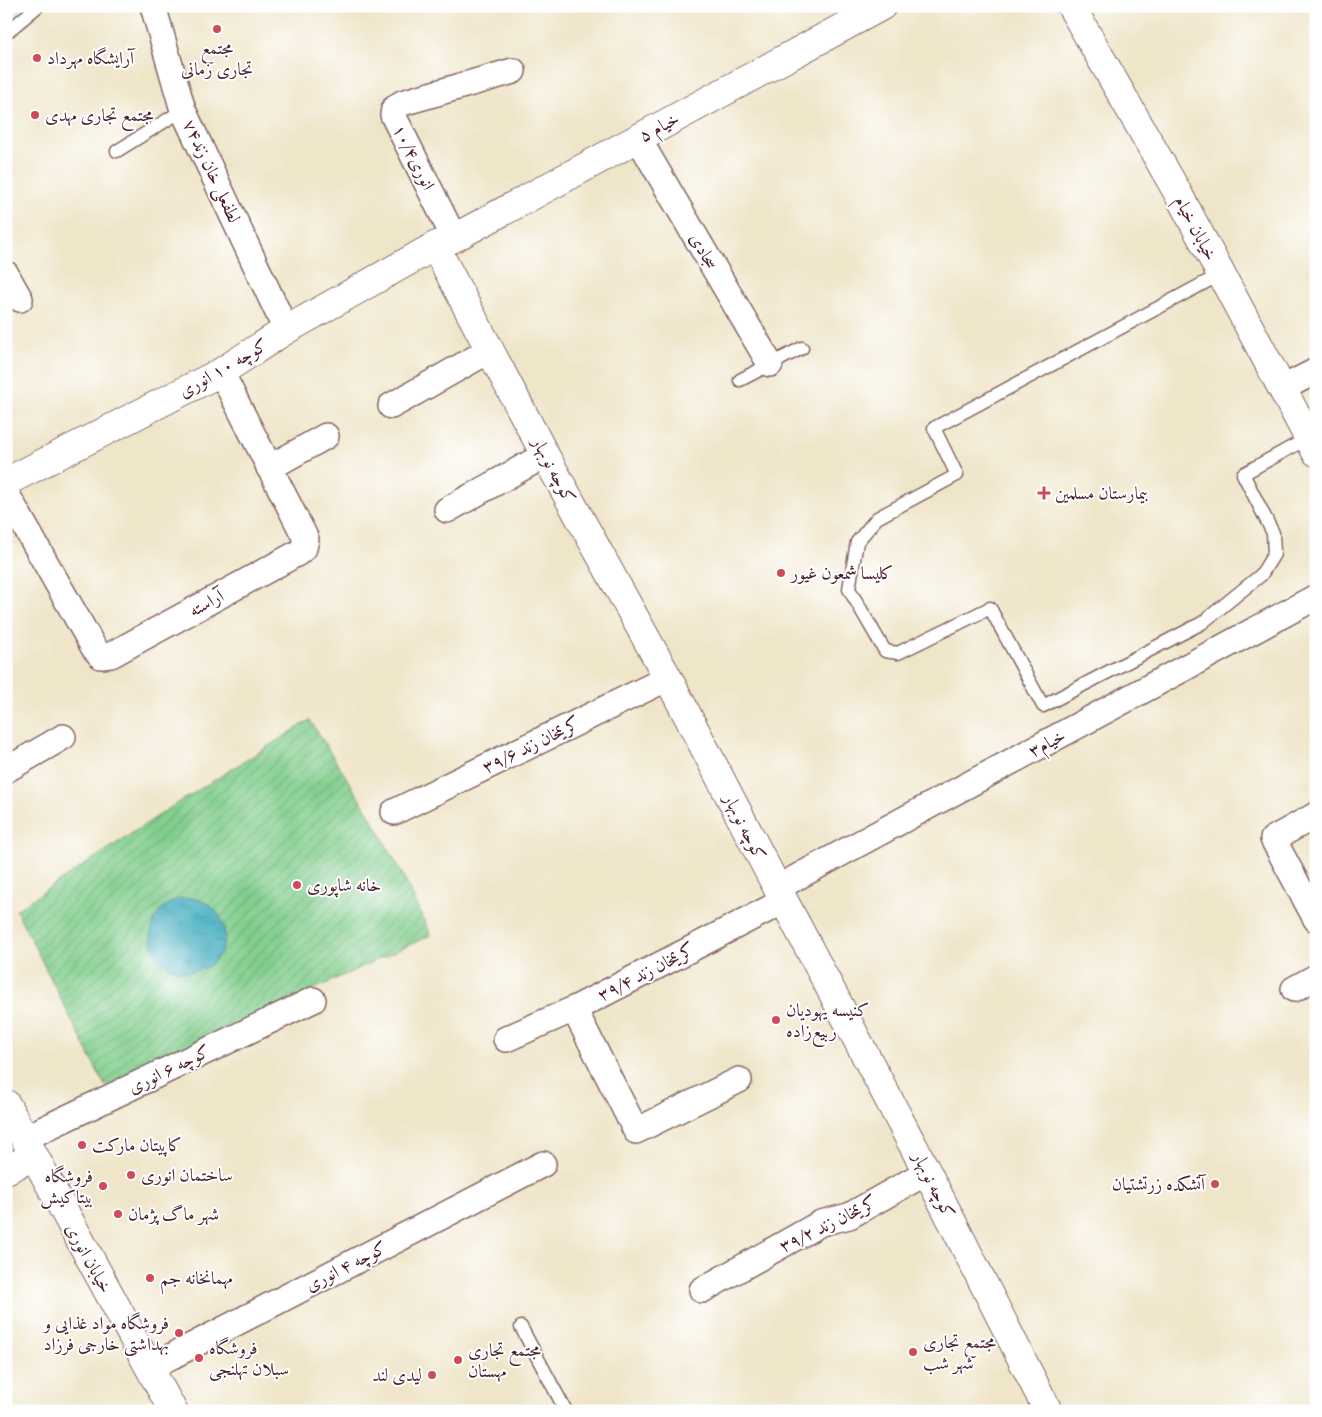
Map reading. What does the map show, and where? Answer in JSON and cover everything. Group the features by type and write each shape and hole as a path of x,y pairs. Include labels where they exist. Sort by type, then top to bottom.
{"street":[{"name":"لطفعلی خان زند۷۴","path":"153,6 183,110 286,330"},
{"name":"۵ خیام","path":"444,242 882,6"},
{"name":"خیابان خیام","path":"1071,6 1175,188 1312,445"},
{"name":"انوری۱۰/۴","path":"444,242 392,116 394,108 402,103 514,71"},
{"name":"سجادی","path":"638,138 770,364"},
{"name":"کوچه ۱۰ انوری","path":"6,482 221,372 286,330 444,242"},
{"name":"کوچه نوبهار","path":"444,242 490,350 668,678 927,1172 1048,1411"},
{"path":"6,274 20,299"},
{"path":"391,406 490,350"},
{"path":"1281,388 1316,371"},
{"name":"آراسته","path":"6,493 94,648 101,656 111,655 298,553 304,548 306,539 221,372"},
{"path":"269,468 326,436"},
{"path":"447,510 545,454"},
{"name":"خیام۳","path":"781,895 1316,597"},
{"name":"کریمخان زند ۳۹/۶","path":"394,812 668,678"},
{"path":"6,770 62,738"},
{"path":"1316,815 1272,839 1316,919"},
{"name":"کریمخان زند ۳۹/۴","path":"506,1039 574,1009 781,895"},
{"path":"1294,989 1316,977"},
{"name":"کوچه ۶ انوری","path":"29,1147 313,1000"},
{"path":"574,1009 636,1131 740,1080"},
{"name":"خیابان انوری","path":"6,1104 173,1411"},
{"path":"6,1170 29,1147"},
{"name":"کوچه ۴ انوری","path":"149,1368 543,1164"},
{"name":"کریمخان زند ۳۹/۲","path":"702,1290 821,1223 849,1216 927,1172"}],"lane":[{"path":"6,32 38,6"},
{"path":"117,151 183,110"},
{"path":"1221,274 934,428 958,475 878,518 857,542 849,589 885,651 898,653 990,608 1043,706 1202,623 1261,575 1274,554 1273,533 1243,474 1312,445"},
{"path":"740,380 802,348"},
{"path":"521,1327 566,1411"}],"green space":[{"path":"310,720 368,812 400,869 431,935 105,1086 16,910 173,806"}],"water":[{"path":"188,898 202,901 214,909 222,921 225,935 222,949 214,961 202,969 188,972 174,969 162,961 154,949 151,935 154,921 162,909 174,901"}],"place":[{"name":"مجتمع تجاری زمانی","path":"217,29"},
{"name":"آرایشگاه مهرداد","path":"37,58"},
{"name":"مجتمع تجاری مهدی","path":"35,115"},
{"name":"بیمارستان مسلمین","path":"1044,493"},
{"name":"کلیسا شمعون غیور","path":"781,573"},
{"name":"خانه شاپوری","path":"297,885"},
{"name":"کنیسه یهودیان ربیع‌زاده","path":"776,1020"},
{"name":"کاپیتان مارکت","path":"82,1145"},
{"name":"ساختمان انوری","path":"131,1175"},
{"name":"آتشکده زرتشتیان","path":"1215,1184"},
{"name":"فروشگاه بیتاکیش","path":"103,1186"},
{"name":"شهر ماگ پژمان","path":"118,1214"},
{"name":"مهمانخانه جم","path":"150,1278"},
{"name":"فروشگاه مواد غذایی و بهداشتی خارجی فرزاد","path":"179,1333"},
{"name":"مجتمع تجاری شهر شب","path":"913,1352"},
{"name":"فروشگاه سبلان تهلنجی","path":"199,1358"},
{"name":"مجتمع تجاری مهستان","path":"458,1360"},
{"name":"لیدی لند","path":"432,1375"}]}
